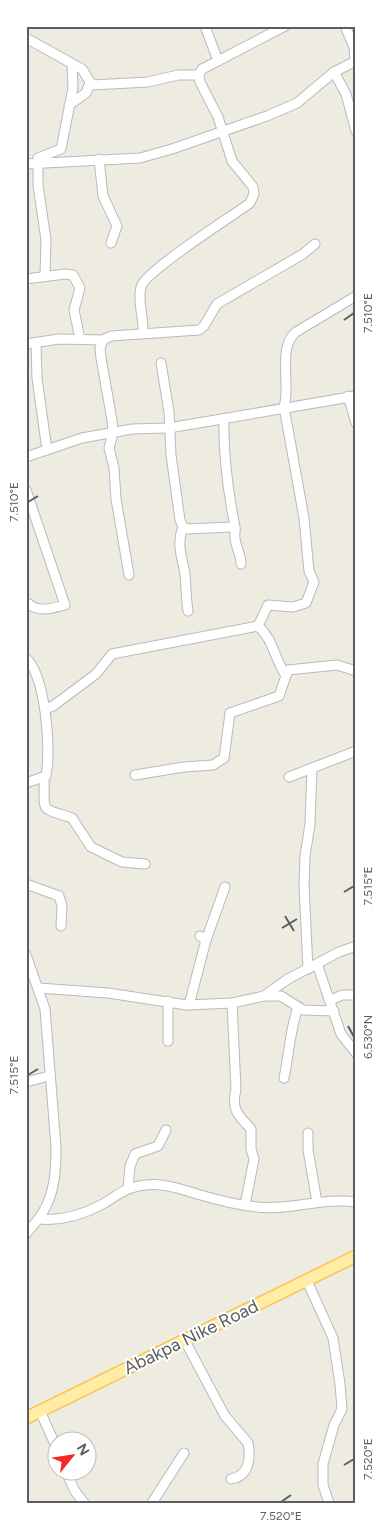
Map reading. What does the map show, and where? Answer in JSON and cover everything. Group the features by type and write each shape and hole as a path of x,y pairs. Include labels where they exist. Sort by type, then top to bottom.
{"main road":[{"name":"Abakpa Nike Road","path":"26,1418 356,1256"}],"street":[{"path":"205,26 218,61"},
{"path":"143,333 144,317 139,300 142,285 146,279 162,265 244,208 250,203 254,194 253,187 232,161 221,133 218,117 200,82 199,75 202,69 235,54 271,29 285,26"},
{"path":"26,164 140,158 221,133 297,103 334,72 355,61 354,47 345,26"},
{"path":"26,38 82,70 92,85 148,82 178,74 199,75"},
{"path":"45,276 46,240 38,184 38,158 62,149 74,77 72,64"},
{"path":"334,72 346,94 356,131"},
{"path":"69,105 86,93 90,83"},
{"path":"99,159 103,196 117,226 112,243"},
{"path":"47,450 31,344 59,339 103,340 111,336 199,330 204,326 217,304 303,254 315,244"},
{"path":"26,279 65,274 73,275 80,288 74,310 80,339"},
{"path":"258,626 268,605 292,607 306,603 314,582 309,570 304,518 284,407 287,396 285,375 289,339 296,332 356,296"},
{"path":"103,340 100,348 112,433 109,448 114,468 116,499 129,575"},
{"path":"160,364 169,412 177,497 183,527 179,538 179,554 185,574 188,611"},
{"path":"26,457 82,438 140,428 169,428 352,396 356,423"},
{"path":"224,419 223,444 227,483 236,529 235,538 241,554 241,564"},
{"path":"26,490 65,605 46,610 34,608 29,604"},
{"path":"183,527 188,529 230,527"},
{"path":"258,626 270,640 278,664 285,674"},
{"path":"44,709 53,706 96,674 112,654 258,626"},
{"path":"26,658 32,665 44,709 49,747 42,799 45,808 51,813 72,818 91,847 122,862 145,864"},
{"path":"135,775 184,767 213,765 224,758 230,713 279,696 285,674 293,668 337,665 356,671"},
{"path":"289,777 356,750"},
{"path":"308,969 304,886 305,856 310,824 312,768"},
{"path":"26,783 44,778"},
{"path":"26,884 60,896 62,906 61,926"},
{"path":"189,1005 203,938 225,888"},
{"path":"264,996 317,964 356,946"},
{"path":"26,955 30,977 39,988 45,1009 48,1076 56,1168 51,1194 38,1218 26,1234"},
{"path":"317,964 331,1000 341,1034 356,1052"},
{"path":"39,988 108,993 189,1005 232,1003 264,996 281,996 298,1008 334,1011"},
{"path":"331,1000 342,995 356,996"},
{"path":"168,1001 168,1041"},
{"path":"232,1003 236,1090 233,1102 237,1113 251,1129 250,1148 254,1159 245,1206"},
{"path":"284,1078 290,1051 290,1039 298,1008"},
{"path":"26,1082 48,1076"},
{"path":"128,1188 132,1157 139,1151 158,1146 166,1130"},
{"path":"308,1133 308,1150 317,1202"},
{"path":"38,1218 76,1215 103,1204 128,1188 146,1185 170,1186 245,1206 272,1208 317,1202 356,1202"},
{"path":"307,1280 333,1338 339,1376 342,1409 334,1425 323,1464 323,1485 328,1503"},
{"path":"185,1341 225,1416 248,1443 246,1473 231,1479"},
{"path":"40,1411 49,1432"},
{"path":"152,1503 184,1453"},
{"path":"71,1482 84,1503"}]}
